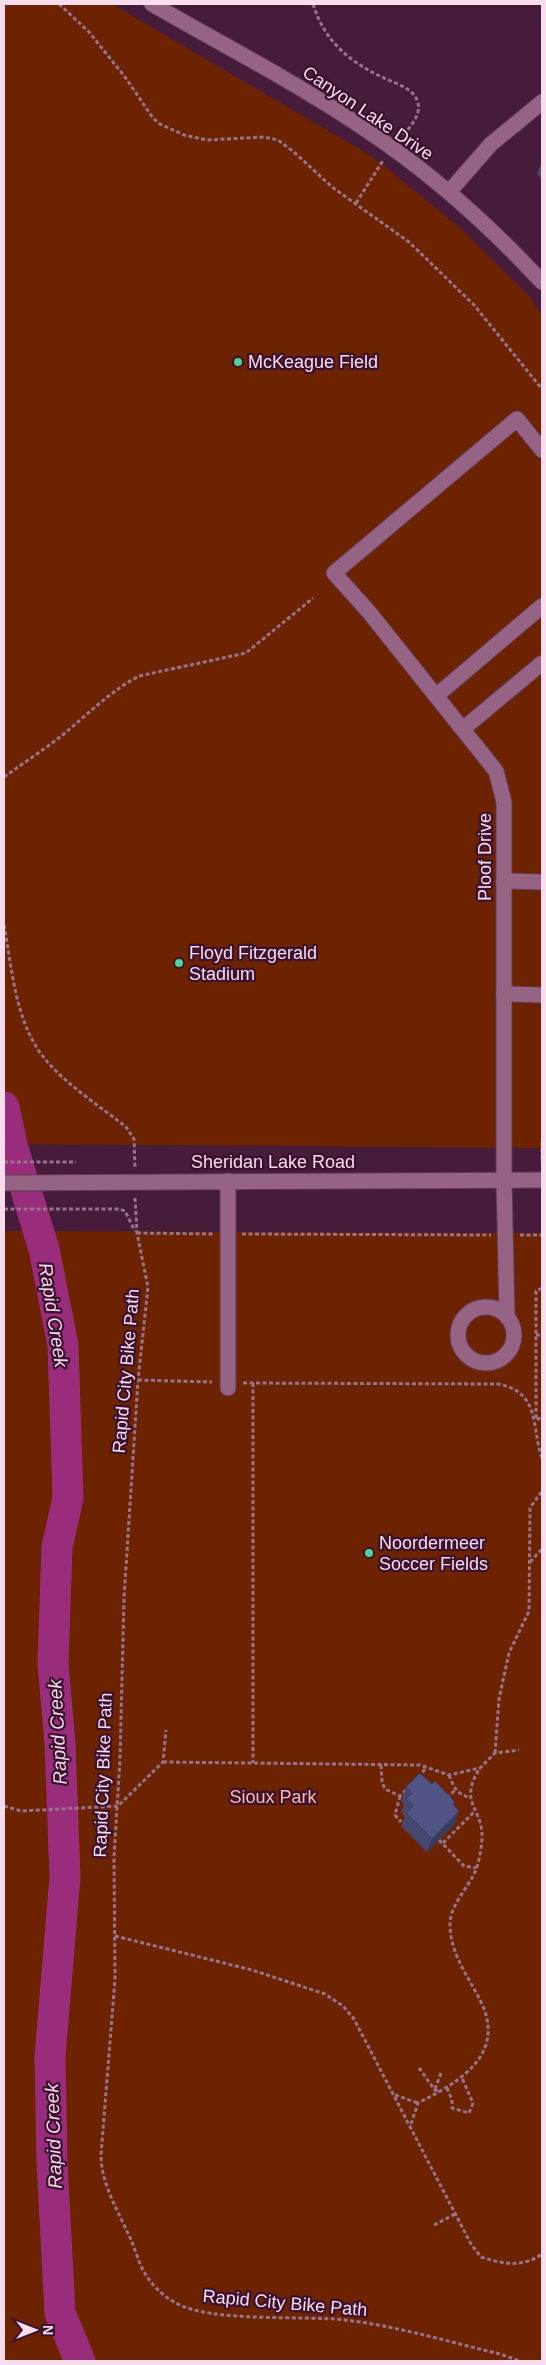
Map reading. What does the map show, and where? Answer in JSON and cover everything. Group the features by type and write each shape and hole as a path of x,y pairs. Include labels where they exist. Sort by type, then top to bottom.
{"street":[{"name":"Canyon Lake Drive","path":"152,4 320,100 392,148 449,192 500,238 542,282"},
{"path":"449,192 492,144 542,102"},
{"name":"Ploof Drive","path":"507,1315 504,1180 504,802 502,791 496,771 464,728 369,612 334,574 517,419 542,450"},
{"path":"436,696 542,606"},
{"path":"464,728 542,663"},
{"path":"504,881 542,882"},
{"path":"504,994 542,995"},
{"name":"Sheridan Lake Road","path":"4,1183 542,1180"},
{"path":"228,1181 228,1385"}],"path":[{"path":"59,4 89,32 125,77 153,118 160,124 184,135 207,140 264,137 278,140 294,152 320,177 409,242 453,282 495,328 542,388"},
{"path":"313,4 322,27 338,49 363,67 406,88 417,98 419,111 416,118 376,169 356,203"},
{"path":"4,777 58,739 126,683 139,676 246,653 313,598"},
{"name":"Rapid City Bike Path","path":"4,925 17,998 31,1036 44,1058 56,1071 126,1127 134,1139 137,1233 148,1287 138,1380 124,1608 118,1806 114,1857 115,1979 101,2166 106,2186 145,2274 171,2300 190,2309 215,2313 336,2319 367,2323 500,2354 520,2361"},
{"path":"542,1142 542,1162"},
{"path":"4,1162 76,1162"},
{"path":"4,1209 126,1211 137,1233 542,1235"},
{"path":"542,1288 536,1291 536,1420 538,1447 542,1458"},
{"path":"536,1335 542,1335"},
{"path":"138,1380 228,1385 252,1383 498,1384 512,1386 525,1399 536,1420"},
{"path":"252,1383 252,1763"},
{"path":"536,1420 542,1417"},
{"path":"495,1753 499,1699 509,1652 529,1611 530,1508 542,1491"},
{"path":"529,1562 542,1549"},
{"path":"4,1806 13,1809 35,1811 118,1806 163,1762 166,1730"},
{"path":"411,2124 418,2103 462,2078 478,2063 484,2049 487,2033 482,2004 460,1966 452,1944 450,1924 454,1908 476,1868 482,1836 471,1798 473,1778 495,1753 519,1750"},
{"path":"163,1762 420,1766 449,1775 480,1768"},
{"path":"381,1765 382,1782 385,1789 400,1796"},
{"path":"401,1822 395,1815 400,1796 426,1768"},
{"path":"449,1775 455,1790 461,1795 471,1798"},
{"path":"445,1800 455,1790"},
{"path":"443,1844 474,1812"},
{"path":"439,1840 464,1866 476,1868"},
{"path":"116,1936 252,1970 325,1994 343,2006 354,2019 411,2124 455,2214 481,2258 515,2265 541,2256"},
{"path":"419,2068 435,2090 441,2091"},
{"path":"435,2090 441,2073"},
{"path":"447,2088 452,2100 452,2108 469,2113 473,2102 462,2078"},
{"path":"394,2095 418,2103"},
{"path":"434,2225 455,2214"}],"green space":[{"path":"4,4 112,4 373,157 458,226 529,296 542,315 542,1148 4,1144"},
{"name":"Sioux Park","path":"4,1231 542,1233 542,2361 4,2361"}],"building":[{"path":"420,1773 432,1784 435,1781 455,1802 453,1804 459,1811 432,1839 406,1813 413,1806 406,1799 412,1793 406,1787"}],"waterway":[{"name":"Rapid Creek","path":"4,1107 12,1145 44,1249 63,1345 68,1498 57,1547 53,1664 60,1743 65,1877 50,2057 52,2162 60,2313 80,2361"}],"place":[{"name":"McKeague Field","path":"238,362"},
{"name":"Floyd Fitzgerald Stadium","path":"179,963"},
{"name":"Noordermeer Soccer Fields","path":"369,1553"}]}
